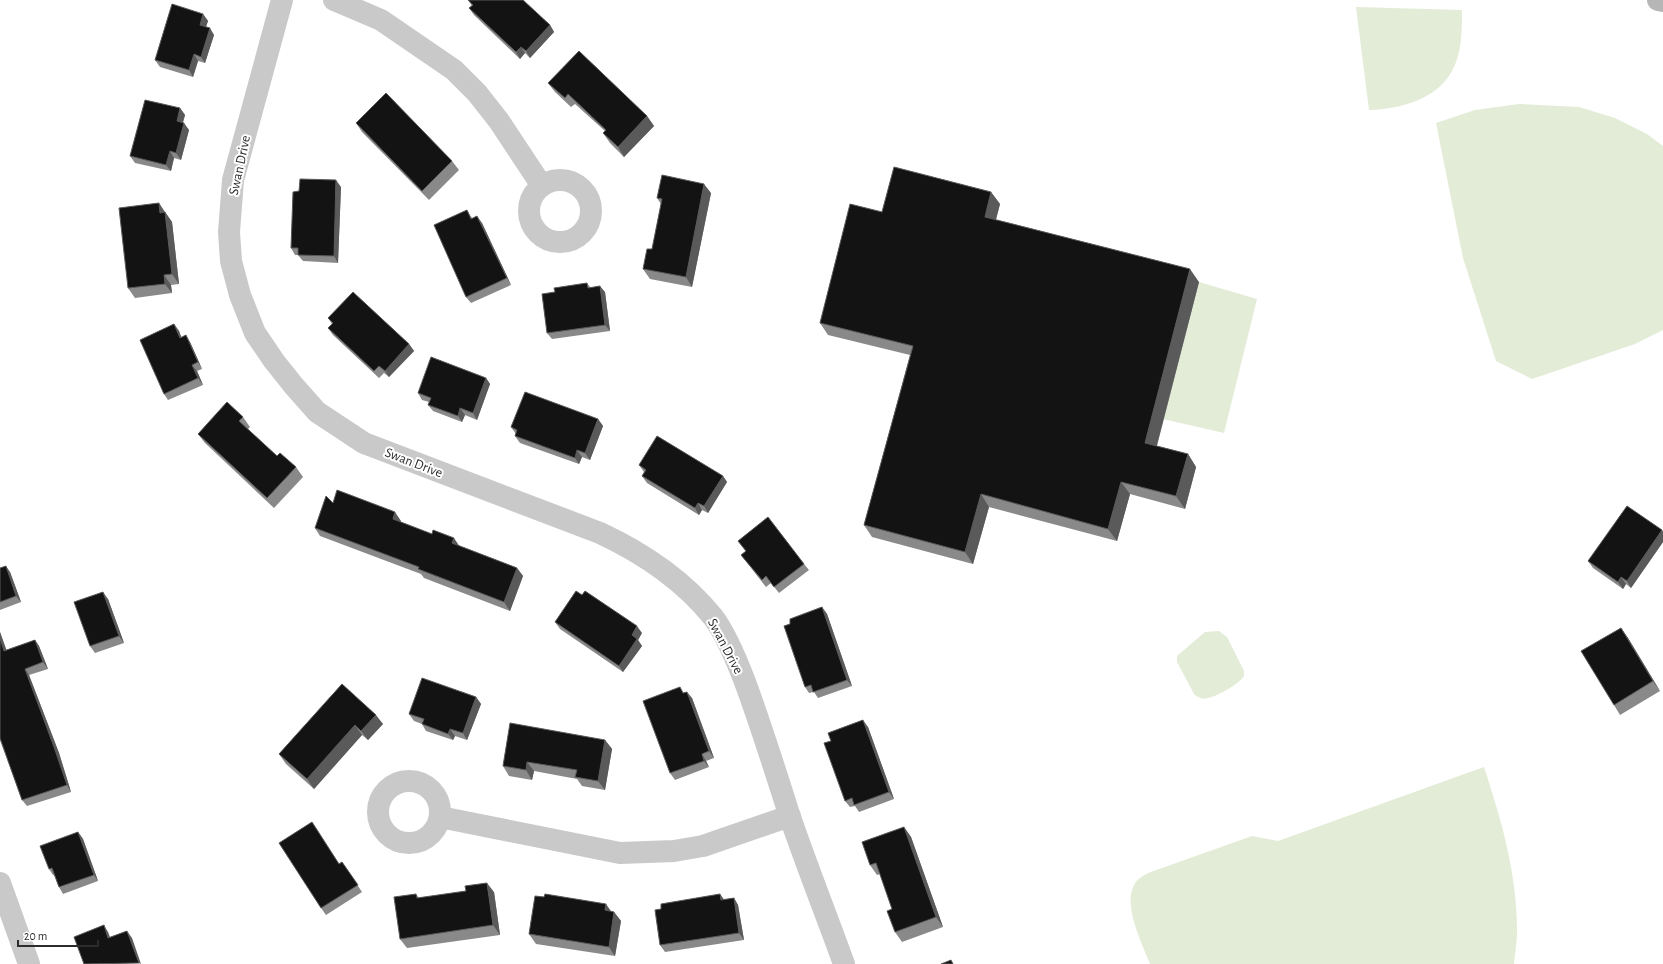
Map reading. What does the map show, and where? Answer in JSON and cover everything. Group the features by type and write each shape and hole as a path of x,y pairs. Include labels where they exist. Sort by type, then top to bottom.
{"street":[{"name":"Swan Drive","path":"282,0 232,187 229,232 231,261 240,295 255,333 274,361 317,412 364,443 600,533 625,545 679,582 713,618 734,655 757,713 790,816 844,964"},
{"path":"334,0 381,20 454,70 477,93 499,121 542,186"},
{"path":"1658,0 1663,1"},
{"path":"440,817 620,852 674,851 703,846 790,816"},
{"path":"0,883 28,964"}],"green space":[{"path":"1356,7 1462,10 1460,49 1452,71 1445,81 1427,96 1416,101 1393,108 1369,110"},
{"path":"1519,104 1579,107 1615,118 1647,134 1663,146 1663,330 1635,344 1532,379 1496,361 1463,258 1436,123 1475,110"},
{"path":"1199,282 1257,299 1224,433 1163,419"},
{"path":"1219,631 1227,637 1244,671 1244,676 1238,683 1212,697 1206,699 1198,697 1194,694 1177,662 1177,656 1205,632"},
{"path":"1484,767 1502,825 1514,884 1517,939 1514,964 1150,964 1135,925 1131,904 1131,894 1135,883 1138,879 1148,873 1252,836 1278,841"}],"building":[{"path":"468,0 523,0 550,25 526,51 521,47 516,52 469,8 473,5"},
{"path":"172,4 203,14 200,25 210,28 201,57 194,54 189,70 155,60"},
{"path":"579,51 647,116 618,147 603,133 606,130 568,94 565,98 548,83"},
{"path":"386,93 452,161 422,191 356,123"},
{"path":"145,100 180,108 177,121 184,123 176,153 170,151 166,165 130,156"},
{"path":"894,167 991,192 985,217 1190,269 1145,443 1188,454 1176,496 1121,482 1108,529 981,494 965,552 864,525 913,346 820,323 850,204 882,212"},
{"path":"662,175 704,184 686,277 643,269 647,249 652,249 662,199 657,198"},
{"path":"300,179 336,180 334,256 298,255 298,248 291,248 293,192 299,191"},
{"path":"159,203 160,213 165,212 172,274 164,275 165,284 128,288 119,208"},
{"path":"467,210 471,219 477,216 507,278 466,297 434,225"},
{"path":"587,283 588,288 600,286 605,325 547,333 542,294 555,292 554,288"},
{"path":"353,292 409,344 385,371 379,366 374,371 328,328 333,323 328,318"},
{"path":"174,324 180,338 186,335 198,362 192,365 198,378 164,394 140,340"},
{"path":"431,357 486,378 473,413 460,408 458,416 428,405 431,398 418,393"},
{"path":"525,392 598,419 585,453 577,450 575,458 515,436 517,430 511,427"},
{"path":"227,402 243,417 239,421 277,456 280,453 296,467 267,498 198,434"},
{"path":"657,436 723,476 704,506 698,503 695,508 642,476 646,470 639,465"},
{"path":"337,490 395,512 393,519 432,534 433,530 454,538 452,543 517,568 504,602 418,569 419,567 315,528 326,496 333,503"},
{"path":"1627,506 1662,530 1627,581 1621,577 1618,582 1588,561"},
{"path":"768,517 804,564 774,587 766,576 762,580 741,555 746,551 738,541"},
{"path":"6,566 16,596 0,602 0,568"},
{"path":"576,591 582,595 585,591 637,626 632,635 637,639 619,666 555,622"},
{"path":"103,592 119,636 90,646 74,602"},
{"path":"822,607 847,680 813,692 811,685 805,687 784,626 790,624 790,619"},
{"path":"1621,628 1653,681 1614,705 1581,651"},
{"path":"0,638 4,651 35,640 43,662 25,669 67,785 22,800 0,738"},
{"path":"422,678 476,697 463,733 450,729 448,734 422,724 424,719 409,714"},
{"path":"342,684 376,715 361,731 355,725 307,779 279,754"},
{"path":"680,687 683,693 687,692 709,751 702,754 704,761 670,773 643,701"},
{"path":"863,720 889,792 854,805 852,798 845,801 824,743 831,741 828,733"},
{"path":"510,723 605,740 598,781 575,777 577,770 527,762 526,770 503,766"},
{"path":"312,822 339,864 342,862 358,885 321,908 279,843"},
{"path":"904,827 936,917 895,932 887,911 892,909 876,863 870,865 862,842"},
{"path":"78,832 94,875 59,887 52,868 49,869 40,846"},
{"path":"487,883 493,925 400,939 394,897 416,894 417,898 466,891 465,886"},
{"path":"545,894 606,904 605,910 614,912 609,947 529,934 535,896 544,897"},
{"path":"720,894 721,900 734,898 739,933 660,945 655,910 661,909 661,904"},
{"path":"104,925 108,938 127,931 139,963 84,964 74,937"},
{"path":"951,960 953,964 941,964"}]}
